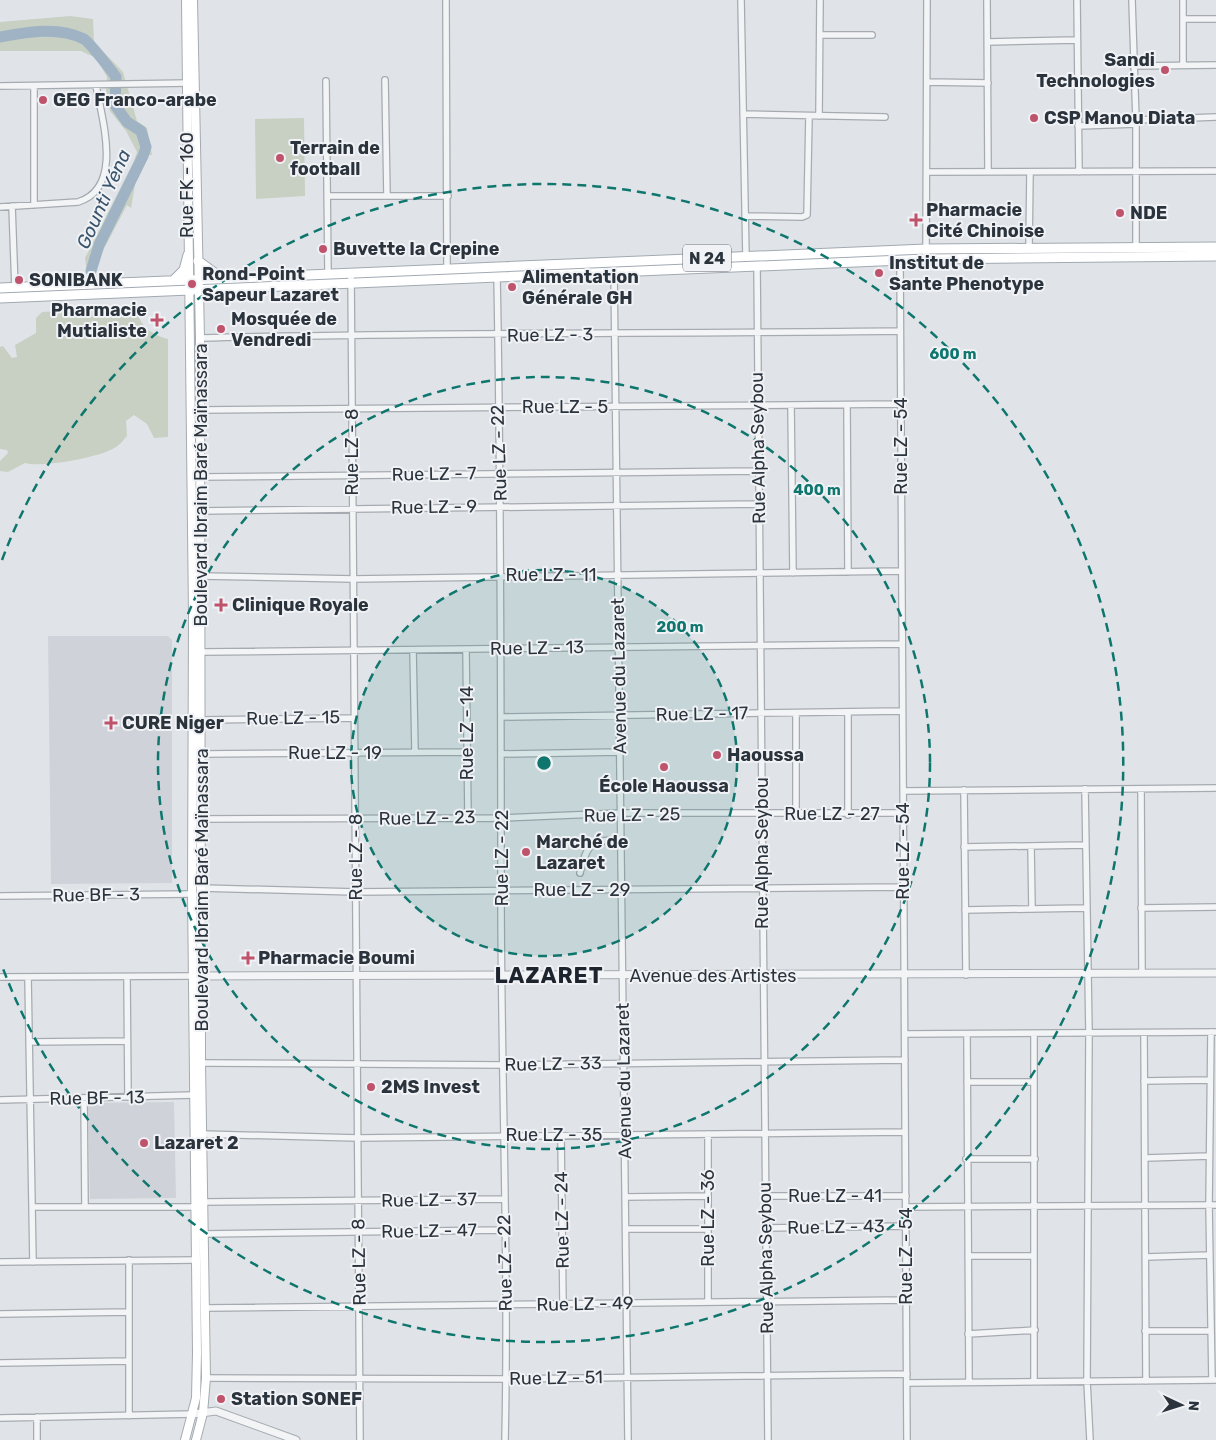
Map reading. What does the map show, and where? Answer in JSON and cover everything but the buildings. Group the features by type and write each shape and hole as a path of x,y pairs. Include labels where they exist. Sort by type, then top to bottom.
{"main road":[{"name":"Rue FK - 160","path":"186,0 198,278"},
{"name":"Rue FK - 160","path":"188,279 193,0"},
{"name":"N 24","path":"0,288 220,277 926,249 1216,247"},
{"path":"174,280 183,272 188,255"},
{"name":"N 24","path":"0,298 926,259 1216,256"},
{"path":"198,261 220,277"},
{"name":"Boulevard Ibraim Baré Maïnassara","path":"185,1440 193,1414 198,1353 197,1260 202,1134 202,652 198,278"},
{"name":"Boulevard Ibraim Baré Maïnassara","path":"188,279 193,617 192,976 194,1096 200,1204 204,1234 206,1378 203,1413 196,1440"}],"street":[{"path":"446,0 447,269"},
{"path":"741,0 746,257"},
{"path":"819,116 820,0"},
{"path":"926,259 928,172 927,0"},
{"path":"987,0 988,172"},
{"path":"1077,0 1079,172"},
{"path":"1132,0 1137,172 1136,248"},
{"path":"1182,65 1183,0"},
{"path":"1183,19 1216,19"},
{"path":"820,35 872,35"},
{"path":"988,42 1077,40"},
{"path":"1133,66 1216,65"},
{"path":"385,80 387,196"},
{"path":"326,81 328,274"},
{"path":"928,82 988,83"},
{"path":"0,86 191,83"},
{"path":"0,207 78,202 90,199 100,188 104,179 106,161 104,129 96,85"},
{"path":"34,86 34,205"},
{"path":"744,114 886,117"},
{"path":"746,216 802,217 807,215 809,116"},
{"path":"1078,126 1216,118"},
{"path":"928,172 1216,171"},
{"path":"1029,248 1030,172"},
{"path":"328,196 448,196"},
{"path":"12,206 15,288"},
{"name":"Rue LZ - 54","path":"900,261 907,1440"},
{"name":"Rue Alpha Seybou","path":"757,266 768,1440"},
{"name":"Avenue du Lazaret","path":"614,271 628,1440"},
{"name":"Rue LZ - 8","path":"351,273 353,334 351,408 360,1440"},
{"name":"Rue LZ - 22","path":"497,276 501,506 501,890 505,1135 505,1440"},
{"name":"Rue LZ - 3","path":"200,338 353,334 498,335 900,331"},
{"name":"Rue LZ - 5","path":"200,410 901,404"},
{"path":"791,405 793,573"},
{"path":"847,405 848,572"},
{"name":"Rue LZ - 7","path":"200,477 758,471"},
{"name":"Rue LZ - 9","path":"200,511 759,504"},
{"name":"Rue LZ - 11","path":"201,576 353,579 902,571"},
{"name":"Rue LZ - 13","path":"202,652 902,644"},
{"path":"414,650 415,752"},
{"name":"Rue LZ - 14","path":"466,650 468,817"},
{"name":"Rue LZ - 17","path":"502,717 902,711"},
{"path":"848,712 848,815"},
{"path":"796,713 796,814"},
{"name":"Rue LZ - 15","path":"202,720 354,718"},
{"name":"Rue LZ - 19","path":"202,754 467,752"},
{"path":"501,754 620,752"},
{"path":"1141,788 1142,973"},
{"path":"903,791 1216,788"},
{"path":"1085,789 1090,1033 1088,1207 1090,1440"},
{"path":"964,790 966,975"},
{"name":"Rue LZ - 25","path":"502,818 620,813 762,815"},
{"name":"Rue LZ - 27","path":"762,815 903,813"},
{"name":"Rue LZ - 23","path":"201,819 502,818"},
{"path":"580,873 587,848 593,843 621,840"},
{"path":"964,847 1085,845"},
{"path":"1031,846 1032,909"},
{"name":"Rue LZ - 29","path":"201,888 356,892 904,887"},
{"name":"Rue BF - 3","path":"0,896 192,894"},
{"path":"1142,908 1216,907"},
{"path":"965,910 1086,908"},
{"name":"Avenue des Artistes","path":"192,976 1216,973"},
{"path":"127,976 128,1097"},
{"path":"0,977 192,976"},
{"path":"28,977 33,1262"},
{"path":"904,1034 1213,1032 1209,1080 1209,1156 1213,1205 1210,1255 1214,1380 907,1383"},
{"path":"1144,1033 1146,1381"},
{"path":"1034,1034 1034,1382"},
{"path":"967,1035 966,1159 969,1382"},
{"path":"29,1042 128,1041"},
{"name":"Rue LZ - 33","path":"201,1063 357,1066 905,1060"},
{"path":"1144,1081 1209,1080"},
{"path":"967,1082 1034,1082"},
{"name":"Rue BF - 13","path":"0,1100 194,1096"},
{"path":"84,1098 85,1207"},
{"name":"Rue LZ - 35","path":"202,1134 358,1138 905,1132"},
{"name":"Rue LZ - 36","path":"708,1134 708,1302"},
{"name":"Rue LZ - 24","path":"561,1136 563,1304"},
{"path":"1146,1158 1209,1156"},
{"path":"966,1159 1035,1159"},
{"path":"625,1197 708,1196"},
{"name":"Rue LZ - 41","path":"765,1196 906,1196"},
{"name":"Rue LZ - 37","path":"32,1207 505,1199"},
{"path":"906,1207 1145,1207 1213,1205"},
{"name":"Rue LZ - 43","path":"766,1228 906,1226"},
{"path":"626,1229 707,1229"},
{"name":"Rue LZ - 47","path":"204,1234 505,1230"},
{"path":"1146,1257 1210,1255"},
{"path":"968,1256 1034,1256"},
{"path":"128,1260 130,1416"},
{"path":"0,1262 197,1260"},
{"name":"Rue LZ - 49","path":"205,1308 906,1300"},
{"path":"0,1314 128,1312"},
{"path":"968,1334 1035,1330"},
{"path":"1146,1332 1211,1331"},
{"path":"0,1362 129,1361"},
{"name":"Rue LZ - 51","path":"206,1378 506,1379 907,1374"},
{"path":"0,1418 193,1414 216,1411 296,1440"},
{"path":"37,1418 37,1440"}],"shaded area":[{"name":"CURE Niger","path":"48,636 168,636 172,640 172,883 51,884"},
{"path":"174,1102 176,1198 90,1199 88,1103"}],"green space":[{"path":"70,16 93,19 94,42 123,72 137,121 147,128 152,155 140,156 131,208 127,205 97,262 91,271 87,272 85,258 137,152 126,131 110,111 106,95 107,77 96,58 81,51 0,51 0,22"},
{"name":"Terrain de football","path":"304,118 305,196 256,199 255,119"},
{"path":"136,307 137,313 146,328 168,339 168,437 154,438 147,424 134,415 126,421 127,436 109,451 86,458 58,463 25,463 8,472 0,471 0,461 8,453 7,450 0,449 0,347 3,346 12,358 17,357 15,345 36,333 36,318 42,312"}],"waterway":[{"name":"Gounti Yéna","path":"0,37 53,31 64,32 84,39 116,77 115,105 127,122 141,131 146,147 143,156 99,245 91,271"}],"place":[{"name":"Sandi Technologies","path":"1165,70"},
{"name":"GEG Franco-arabe","path":"43,100"},
{"name":"CSP Manou Diata","path":"1034,118"},
{"name":"Terrain de football","path":"280,158"},
{"name":"NDE","path":"1120,213"},
{"name":"Pharmacie Cité Chinoise","path":"916,220"},
{"name":"Buvette la Crepine","path":"323,249"},
{"name":"Institut de Sante Phenotype","path":"879,273"},
{"name":"SONIBANK","path":"19,280"},
{"name":"Rond-Point Sapeur Lazaret","path":"192,284"},
{"name":"Alimentation Générale GH","path":"512,287"},
{"name":"Pharmacie Mutialiste","path":"157,320"},
{"name":"Mosquée de Vendredi","path":"221,329"},
{"name":"Clinique Royale","path":"221,605"},
{"name":"CURE Niger","path":"111,723"},
{"name":"Haoussa","path":"717,755"},
{"name":"École Haoussa","path":"664,767"},
{"name":"Marché de Lazaret","path":"526,852"},
{"name":"Pharmacie Boumi","path":"248,958"},
{"name":"2MS Invest","path":"371,1087"},
{"name":"Lazaret 2","path":"144,1143"},
{"name":"Station SONEF","path":"221,1399"}],"district":[{"name":"LAZARET","path":"549,975"}]}
